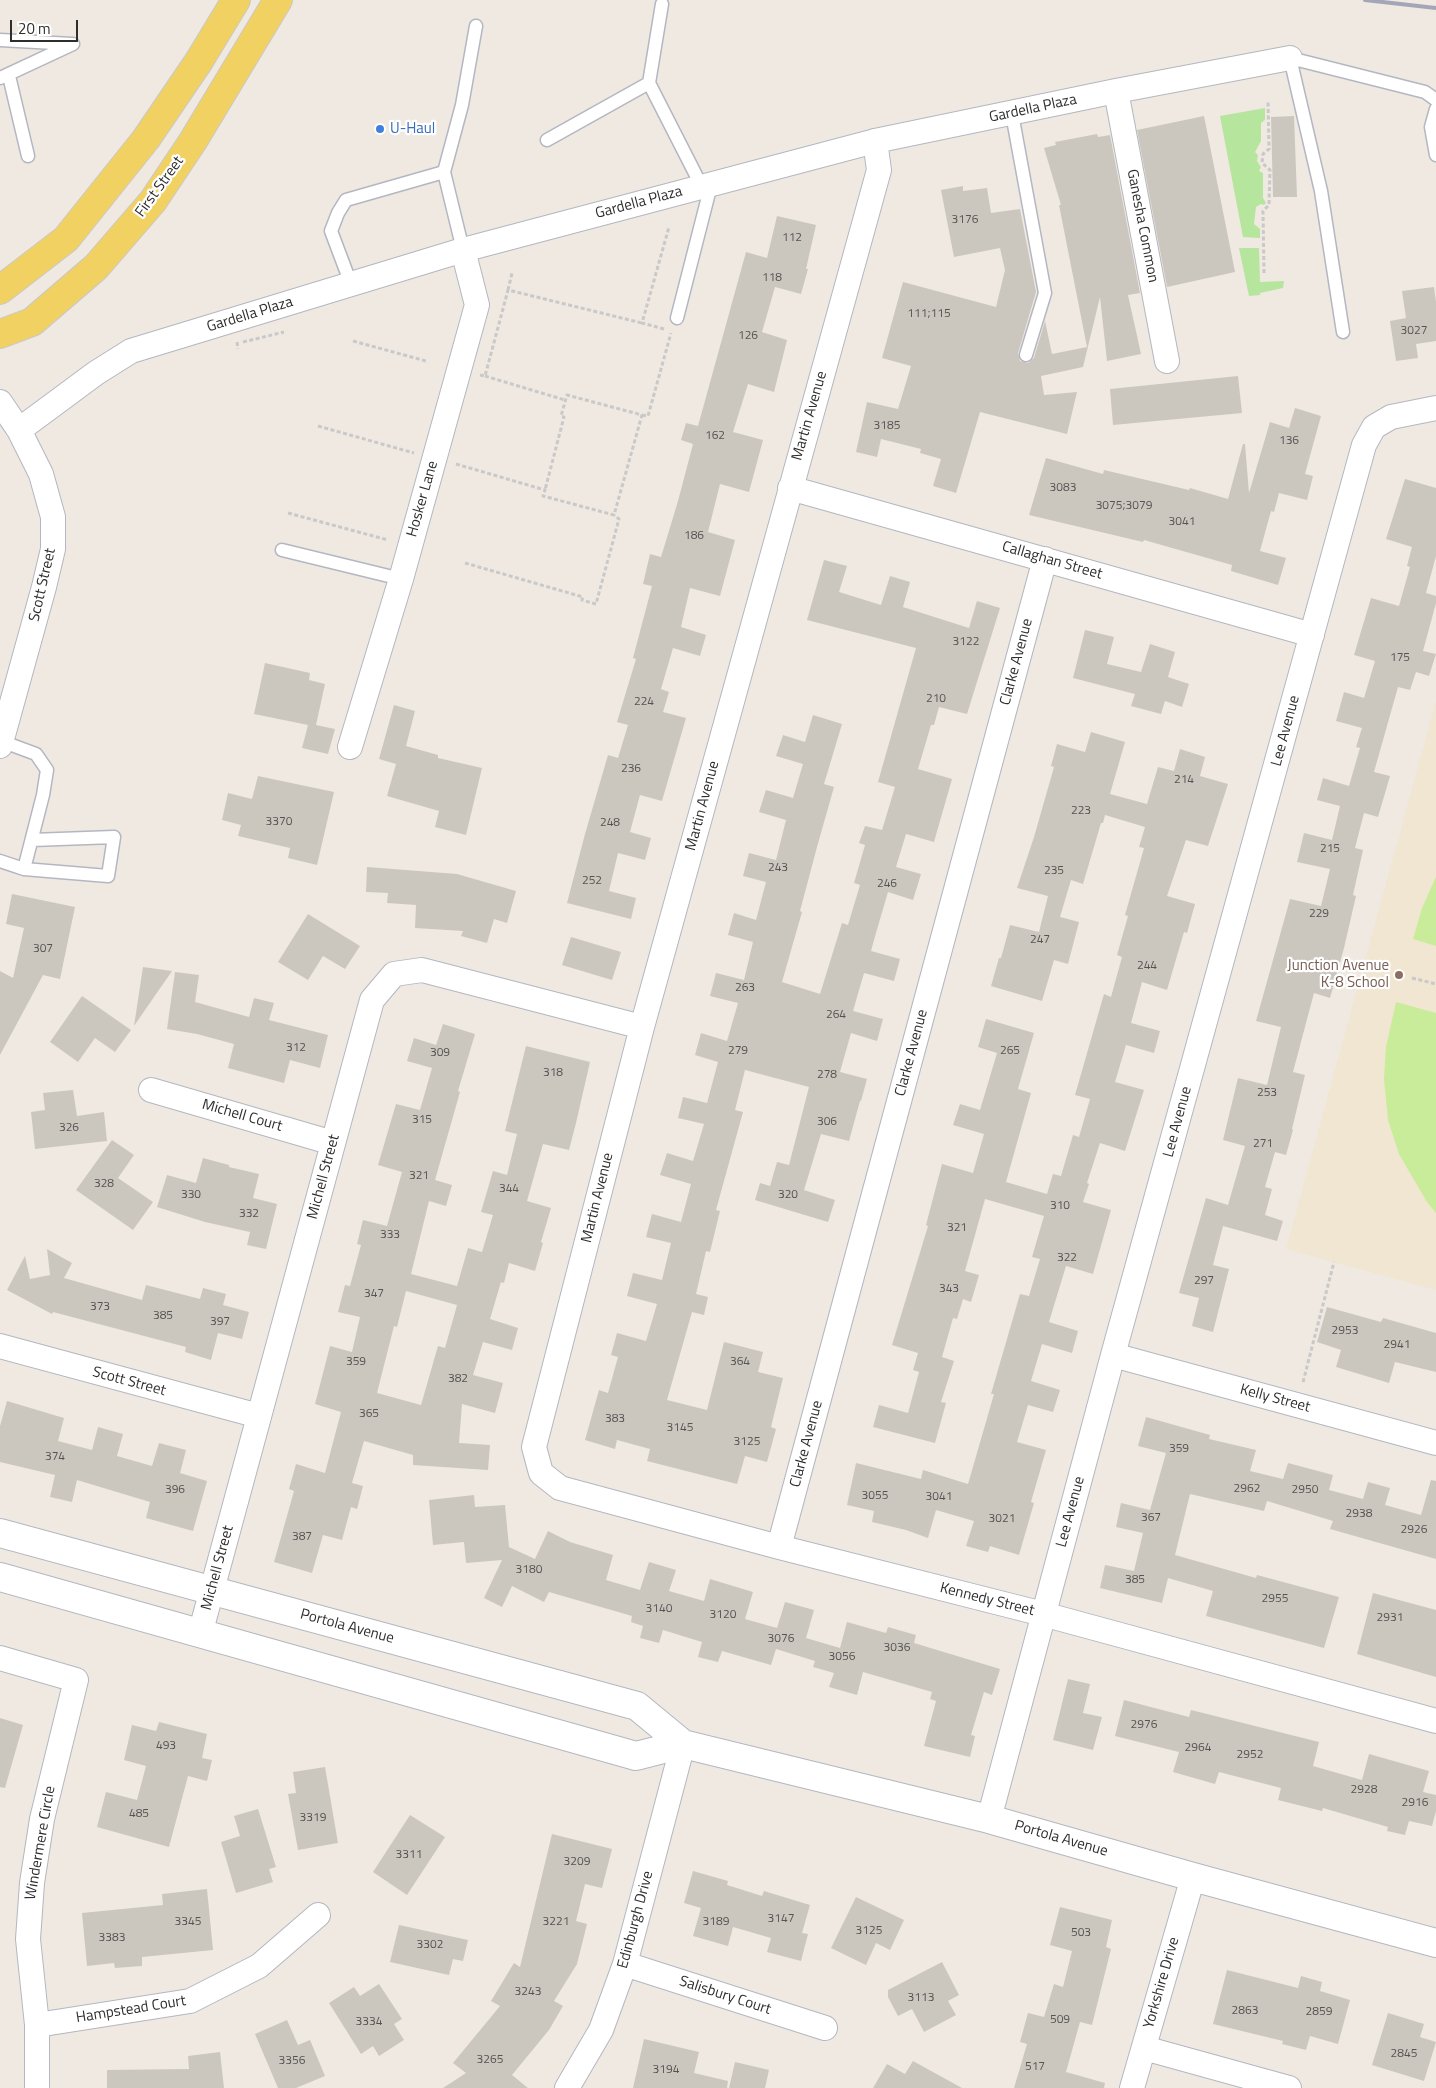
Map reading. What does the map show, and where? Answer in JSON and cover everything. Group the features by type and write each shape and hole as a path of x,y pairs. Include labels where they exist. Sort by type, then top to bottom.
{"main road":[{"path":"0,290 66,239 146,139 236,0"},
{"name":"First Street","path":"0,334 32,322 96,267 153,201 193,141 278,0"},
{"name":"Portola Avenue","path":"0,1533 637,1706 683,1744 989,1819 1193,1878 1436,1944"},
{"name":"Portola Avenue","path":"0,1577 636,1756 683,1744"}],"street":[{"name":"Gardella Plaza","path":"19,430 131,351 463,250 876,141 1116,91 1290,58"},
{"name":"Ganesha Common","path":"1116,91 1167,361"},
{"name":"Martin Avenue","path":"541,1473 534,1447 642,1027 879,170 876,141"},
{"name":"Hosker Lane","path":"350,747 401,579 477,305 463,250"},
{"name":"Scott Street","path":"0,402 19,430 41,474 53,517 53,549 1,744"},
{"name":"Lee Avenue","path":"989,1819 1113,1355 1364,445 1374,427 1391,417 1436,408"},
{"name":"Callaghan Street","path":"790,488 1312,635"},
{"name":"Clarke Avenue","path":"779,1547 1045,559"},
{"name":"Michell Street","path":"200,1634 372,1000 394,974 422,970 642,1027"},
{"name":"Michell Court","path":"151,1090 333,1143"},
{"name":"Scott Street","path":"0,1346 259,1416"},
{"name":"Kelly Street","path":"1113,1355 1436,1443"},
{"name":"Kennedy Street","path":"541,1473 560,1488 779,1547 1043,1614 1436,1721"},
{"name":"Windermere Circle","path":"0,1658 76,1680 42,1819 32,1883 28,1939 37,2025 38,2088"},
{"name":"Edinburgh Drive","path":"567,2088 600,2030 625,1964 683,1744"},
{"name":"Yorkshire Drive","path":"1132,2088 1193,1878"},
{"name":"Hampstead Court","path":"37,2025 190,2001 259,1966 318,1915"},
{"name":"Salisbury Court","path":"625,1964 825,2028"},
{"path":"1144,2048 1289,2088"}],"lane":[{"path":"662,4 649,83 707,186 677,318"},
{"path":"463,250 444,172 462,105 476,26"},
{"path":"0,40 73,44 5,77 28,156"},
{"path":"1343,332 1320,191 1290,58 1426,92 1436,100"},
{"path":"547,140 649,83"},
{"path":"1436,109 1431,127 1436,155"},
{"path":"1012,114 1045,293 1026,355"},
{"path":"351,284 331,232 338,213 346,200 444,172"},
{"path":"282,550 401,579"},
{"path":"1,744 36,754 47,770 24,869"},
{"path":"0,862 24,869 108,876 114,837 32,840"}],"path":[{"path":"1264,273 1263,211 1269,204 1270,170 1262,163 1263,154 1269,148 1268,100"},
{"path":"642,323 669,226"},
{"path":"485,376 512,273"},
{"path":"465,563 583,597 582,600 596,604 619,519 614,515 543,496 564,417 561,416 567,395 648,416 672,331 508,290"},
{"path":"352,342 426,361"},
{"path":"473,374 566,400"},
{"path":"614,515 642,415"},
{"path":"318,426 418,454"},
{"path":"450,463 545,490"},
{"path":"288,513 393,542"},
{"path":"1412,978 1436,984"},
{"path":"1303,1382 1334,1262"}],"shaded area":[{"name":"Junction Avenue K-8 School","path":"1436,701 1436,1290 1286,1249"}],"green space":[{"path":"1265,108 1265,120 1261,123 1261,141 1255,152 1258,155 1257,161 1261,167 1259,171 1263,173 1263,198 1266,203 1256,207 1254,224 1260,229 1260,238 1243,237 1220,116"},
{"path":"1239,248 1259,248 1260,282 1284,281 1283,288 1260,293 1260,295 1249,296"},
{"path":"1436,877 1436,946 1413,939 1422,908"},
{"path":"1396,1002 1436,1013 1436,1213 1427,1202 1399,1154 1388,1120 1384,1079 1386,1047"}],"building":[{"path":"1204,116 1235,272 1167,287 1137,130"},
{"path":"1294,116 1297,197 1273,197 1271,117"},
{"path":"1097,134 1098,137 1110,135 1140,293 1128,295 1141,354 1107,361 1100,297 1083,367 1041,376 1044,395 1077,392 1067,434 980,412 956,493 933,486 941,459 920,453 921,449 881,439 877,457 856,452 867,402 898,409 911,366 882,358 903,282 996,307 1005,270 1000,248 954,257 941,190 963,186 963,191 987,188 991,213 1020,209 1036,292 1018,353 1020,361 1028,363 1034,358 1045,321 1052,354 1087,347 1059,205 1061,205 1044,148 1056,145 1055,142"},
{"path":"777,216 816,225 806,269 808,269 801,294 775,287 762,332 787,340 774,392 748,384 733,432 763,440 749,492 720,484 708,532 735,540 720,596 690,588 681,627 706,635 700,656 673,648 661,689 669,692 663,712 686,718 662,801 640,795 630,832 651,838 645,860 618,853 609,891 636,898 631,919 567,903 608,755 618,758 628,725 617,722 636,659 633,658 652,586 643,584 650,554 661,557 678,501 693,444 681,440 686,423 698,426 746,252 767,258"},
{"path":"1434,287 1436,341 1416,344 1418,358 1396,361 1390,321 1406,318 1402,291"},
{"path":"1238,376 1242,413 1113,425 1110,389"},
{"path":"1295,408 1321,416 1305,474 1313,476 1307,500 1279,493 1274,512 1271,511 1260,551 1286,558 1278,585 1231,571 1232,565 1144,540 1143,542 1029,515 1046,458 1103,474 1104,470 1189,490 1190,488 1228,499 1243,444 1245,444 1249,493 1270,422 1289,428"},
{"path":"1405,479 1436,488 1436,556 1426,593 1436,596 1436,603 1423,651 1436,654 1429,676 1416,672 1410,690 1398,687 1374,772 1390,776 1378,817 1364,813 1355,848 1363,850 1353,895 1356,896 1344,948 1330,998 1314,993 1293,1072 1305,1075 1293,1130 1286,1155 1275,1152 1265,1187 1272,1189 1265,1215 1283,1221 1277,1241 1223,1226 1213,1265 1229,1269 1213,1332 1192,1326 1199,1298 1179,1293 1206,1198 1228,1205 1245,1146 1223,1140 1238,1078 1267,1085 1281,1027 1256,1021 1290,899 1321,906 1330,869 1297,862 1304,833 1332,840 1340,806 1317,800 1323,778 1349,786 1360,748 1356,747 1362,728 1336,721 1344,692 1364,698 1375,661 1354,655 1371,598 1399,606 1410,567 1407,566 1412,547 1386,539"},
{"path":"824,560 847,566 839,592 881,605 890,576 910,582 903,607 969,628 977,601 1000,608 967,714 939,707 934,725 931,725 918,769 952,779 934,842 906,834 896,867 921,874 913,900 888,892 876,933 871,951 900,959 894,981 864,973 853,1011 883,1019 877,1041 851,1033 840,1072 867,1079 861,1101 849,1141 821,1134 804,1190 835,1200 828,1222 755,1200 760,1183 770,1186 777,1162 789,1165 809,1087 745,1070 735,1110 743,1112 716,1210 720,1211 710,1252 706,1251 696,1294 708,1297 704,1315 692,1312 667,1400 707,1410 724,1342 763,1352 758,1372 783,1378 771,1427 776,1429 767,1462 745,1456 737,1484 647,1461 650,1449 617,1440 615,1449 585,1440 599,1390 608,1393 618,1357 611,1355 617,1333 646,1341 657,1304 627,1296 633,1273 662,1280 671,1243 646,1237 652,1214 681,1222 691,1184 660,1175 667,1153 693,1161 704,1124 678,1118 683,1097 707,1103 718,1062 695,1055 701,1033 727,1041 738,1003 710,996 716,973 744,980 753,942 728,935 734,913 756,920 766,882 743,876 749,853 776,860 786,820 759,812 766,790 793,798 803,764 776,756 783,735 805,742 813,715 842,724 824,784 834,787 782,982 820,994 842,923 848,925 860,885 854,883 865,845 859,843 865,826 882,830 895,787 878,782 916,648 807,620"},
{"path":"1085,630 1114,637 1107,664 1141,672 1150,644 1175,652 1168,677 1189,684 1182,707 1165,701 1161,714 1131,706 1135,694 1073,678"},
{"path":"265,663 310,673 309,680 325,684 316,725 335,729 328,754 302,748 308,725 254,714"},
{"path":"394,705 415,711 406,746 438,755 438,758 482,768 466,835 435,827 439,811 387,796 396,764 379,759"},
{"path":"1091,732 1125,742 1110,794 1147,804 1158,767 1174,771 1180,749 1205,757 1200,776 1228,784 1208,846 1186,840 1167,896 1195,904 1187,933 1184,932 1167,990 1142,982 1131,1023 1160,1031 1154,1053 1126,1045 1115,1082 1144,1090 1125,1151 1100,1143 1087,1183 1089,1184 1083,1202 1111,1210 1093,1274 1066,1266 1049,1322 1078,1331 1072,1353 1042,1344 1031,1381 1060,1390 1053,1412 1028,1405 1017,1442 1046,1450 1031,1502 1034,1503 1019,1555 990,1546 988,1552 966,1546 974,1521 936,1510 928,1538 906,1530 872,1522 874,1511 847,1505 856,1463 921,1479 923,1470 968,1484 994,1394 991,1394 1020,1294 1029,1296 1040,1259 1032,1257 1044,1216 985,1199 965,1271 979,1275 971,1302 963,1299 957,1319 953,1318 942,1357 954,1361 941,1402 946,1403 935,1443 873,1427 879,1405 908,1413 919,1372 913,1370 918,1353 892,1345 928,1226 926,1225 942,1164 973,1173 984,1134 953,1125 960,1104 980,1110 997,1053 978,1047 986,1019 1034,1033 1018,1089 1031,1093 1006,1182 1047,1194 1053,1174 1061,1176 1073,1135 1079,1137 1090,1099 1075,1095 1104,994 1111,997 1122,957 1117,955 1128,916 1125,915 1144,848 1139,847 1145,827 1105,815 1083,884 1071,880 1060,917 1079,922 1068,964 1054,960 1042,1001 991,986 1010,925 1039,932 1048,896 1017,888 1054,767 1051,766 1057,744 1085,752"},
{"path":"258,776 334,792 317,865 288,858 290,848 238,836 241,825 222,820 228,793 252,799"},
{"path":"367,867 457,874 516,891 507,923 494,919 487,943 461,936 463,931 415,928 416,905 387,903 388,893 366,892"},
{"path":"12,894 75,907 60,979 43,975 0,1055 0,971 13,978 24,928 6,924"},
{"path":"308,914 360,946 345,969 323,956 308,980 278,962"},
{"path":"571,937 621,952 612,980 562,965"},
{"path":"143,967 172,971 134,1026"},
{"path":"175,972 199,975 195,1002 249,1017 254,998 274,1003 269,1020 328,1035 320,1068 290,1060 284,1083 228,1068 234,1044 197,1034 167,1029"},
{"path":"82,996 131,1030 115,1052 95,1038 78,1062 50,1042"},
{"path":"443,1024 475,1034 435,1180 452,1185 446,1206 429,1201 411,1274 457,1286 468,1248 482,1252 493,1215 481,1212 493,1171 507,1175 517,1134 505,1131 526,1046 590,1062 569,1150 543,1144 527,1201 551,1208 535,1271 509,1263 504,1283 501,1282 490,1319 518,1328 512,1350 483,1342 473,1375 503,1383 495,1413 462,1404 459,1443 490,1445 488,1470 413,1465 413,1455 364,1441 352,1483 363,1486 357,1509 351,1507 342,1540 323,1535 312,1573 274,1562 294,1491 289,1489 296,1464 325,1473 341,1412 315,1404 330,1346 352,1352 360,1317 338,1312 345,1285 350,1286 361,1245 357,1244 363,1220 387,1226 402,1172 378,1165 396,1104 420,1110 432,1068 407,1061 414,1038 436,1045","holes":["406,1291 457,1305 445,1348 438,1346 421,1405 377,1393 394,1326 397,1327"]},
{"path":"73,1090 77,1116 104,1112 107,1141 35,1149 31,1112 45,1110 43,1093"},
{"path":"112,1140 134,1155 118,1178 153,1202 133,1230 76,1190"},
{"path":"203,1158 229,1165 229,1167 259,1174 253,1198 277,1204 266,1249 247,1245 250,1232 205,1222 157,1207 167,1175 196,1183"},
{"path":"47,1249 72,1263 64,1278 142,1300 146,1285 200,1299 203,1288 226,1294 223,1305 249,1312 242,1339 218,1333 211,1360 185,1352 186,1347 53,1312 52,1314 7,1290 25,1256 30,1279 50,1275"},
{"path":"1327,1307 1381,1322 1383,1318 1436,1333 1436,1372 1395,1362 1389,1383 1336,1367 1341,1350 1317,1342"},
{"path":"7,1401 64,1418 58,1441 92,1450 98,1427 123,1434 117,1456 152,1466 159,1443 186,1450 180,1473 207,1481 193,1531 146,1518 150,1502 77,1480 72,1502 50,1497 55,1475 0,1462 0,1426"},
{"path":"1146,1417 1210,1435 1209,1439 1256,1450 1250,1471 1283,1479 1288,1463 1333,1475 1329,1490 1363,1499 1368,1482 1390,1488 1385,1505 1421,1515 1431,1480 1436,1481 1436,1559 1330,1529 1333,1521 1267,1501 1264,1511 1190,1494 1175,1555 1256,1578 1257,1575 1339,1597 1324,1648 1206,1616 1213,1591 1168,1578 1162,1603 1100,1588 1105,1565 1134,1571 1143,1533 1116,1527 1121,1503 1150,1510 1166,1453 1138,1446"},
{"path":"474,1495 475,1507 505,1505 509,1547 535,1559 548,1531 570,1542 613,1555 606,1580 640,1590 649,1562 676,1570 669,1591 704,1601 710,1579 753,1592 745,1619 777,1628 785,1602 814,1610 806,1638 840,1648 847,1622 886,1633 888,1627 916,1635 914,1643 1000,1669 992,1695 984,1692 971,1735 975,1736 970,1757 924,1746 936,1701 930,1699 932,1692 863,1672 857,1695 829,1687 834,1673 813,1667 815,1661 776,1649 771,1665 722,1651 718,1662 698,1657 702,1642 663,1630 659,1643 640,1638 643,1626 631,1622 632,1616 549,1592 544,1602 512,1586 502,1607 484,1598 502,1560 466,1563 464,1542 433,1545 429,1500"},
{"path":"1373,1593 1436,1610 1436,1677 1357,1654"},
{"path":"1068,1679 1090,1684 1083,1713 1102,1717 1093,1750 1053,1740"},
{"path":"1124,1700 1189,1717 1191,1710 1319,1742 1313,1766 1362,1780 1369,1754 1429,1771 1423,1792 1436,1795 1436,1811 1432,1826 1409,1821 1405,1835 1387,1831 1388,1827 1323,1808 1322,1811 1278,1800 1281,1788 1219,1772 1215,1784 1173,1772 1179,1752 1115,1736"},
{"path":"0,1718 23,1725 5,1788 0,1787"},
{"path":"159,1722 207,1734 202,1758 212,1760 207,1781 188,1776 169,1847 97,1827 106,1792 137,1800 146,1766 124,1760 132,1725 156,1731"},
{"path":"325,1767 338,1843 298,1850 288,1794 296,1793 293,1772"},
{"path":"258,1809 276,1867 269,1869 273,1882 236,1893 221,1842 240,1836 234,1816"},
{"path":"410,1815 445,1837 407,1895 373,1872"},
{"path":"552,1834 612,1849 602,1888 585,1884 576,1921 587,1924 577,1964 554,2001 563,2006 549,2030 512,2075 528,2088 443,2088 466,2073 453,2063 500,2006 491,2001 514,1963 520,1967"},
{"path":"693,1871 728,1881 727,1885 762,1896 764,1891 810,1905 802,1933 808,1934 801,1961 767,1952 771,1938 733,1927 728,1946 693,1936 701,1908 684,1903"},
{"path":"207,1889 213,1950 142,1957 142,1966 115,1968 114,1963 87,1966 82,1913 163,1905 162,1894"},
{"path":"856,1897 904,1920 890,1950 876,1943 866,1965 831,1948"},
{"path":"1060,1907 1112,1920 1106,1947 1111,1949 1092,2025 1080,2022 1066,2072 1105,2083 1104,2088 1014,2088 1027,2044 1020,2042 1028,2013 1044,2017 1054,1984 1063,1987 1072,1951 1050,1945"},
{"path":"399,1925 468,1940 463,1961 453,1959 449,1975 390,1962"},
{"path":"942,1962 959,1995 948,2001 956,2015 924,2032 912,2009 898,2016 888,1997 888,1990"},
{"path":"1227,1970 1298,1988 1301,1976 1322,1982 1320,1991 1350,2000 1338,2044 1310,2036 1306,2050 1282,2044 1283,2041 1213,2024"},
{"path":"379,1984 402,2019 394,2024 404,2040 379,2056 373,2046 361,2054 329,2003 354,1987 360,1996"},
{"path":"1388,2013 1424,2024 1420,2037 1436,2042 1424,2081 1372,2065"},
{"path":"287,2020 298,2045 310,2040 325,2076 296,2088 278,2088 255,2034"},
{"path":"644,2039 699,2052 694,2073 728,2081 727,2088 633,2088"},
{"path":"220,2052 224,2088 107,2088 107,2070 189,2069 188,2056"},
{"path":"913,2061 962,2088 873,2088 887,2064 905,2074"},
{"path":"735,2062 769,2070 765,2088 729,2088"}],"railway":[{"path":"1365,0 1436,8"}],"place":[{"name":"U-Haul","path":"380,129"},
{"name":"Junction Avenue K-8 School","path":"1399,975"}]}
